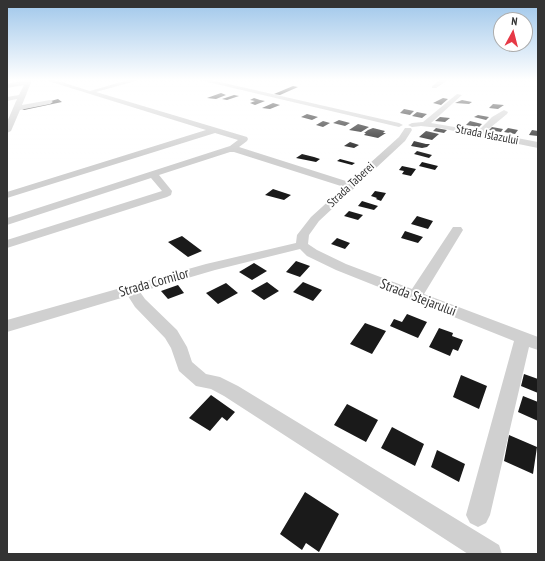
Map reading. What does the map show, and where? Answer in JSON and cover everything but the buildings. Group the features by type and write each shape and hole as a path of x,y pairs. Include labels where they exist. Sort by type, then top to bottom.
{"street":[{"path":"8,127 18,106"},
{"path":"7,112 30,106"},
{"path":"135,106 244,138 232,149"},
{"path":"316,106 407,127"},
{"path":"424,124 445,106"},
{"path":"480,133 504,112"},
{"name":"Strada Islazului","path":"407,127 424,124 480,133 538,145"},
{"name":"Strada Taberei","path":"302,245 303,235 308,228 402,138 407,127"},
{"path":"7,195 215,130"},
{"path":"7,222 225,149 232,149 351,186"},
{"path":"7,244 167,193 167,190 153,174"},
{"path":"415,296 457,230"},
{"name":"Strada Cornilor","path":"7,326 212,267 302,245"},
{"name":"Strada Stejarului","path":"302,245 325,260 530,341"},
{"path":"131,290 140,303 171,334 186,366 202,381 214,382 231,391 490,554"},
{"path":"478,515 530,341"}]}
